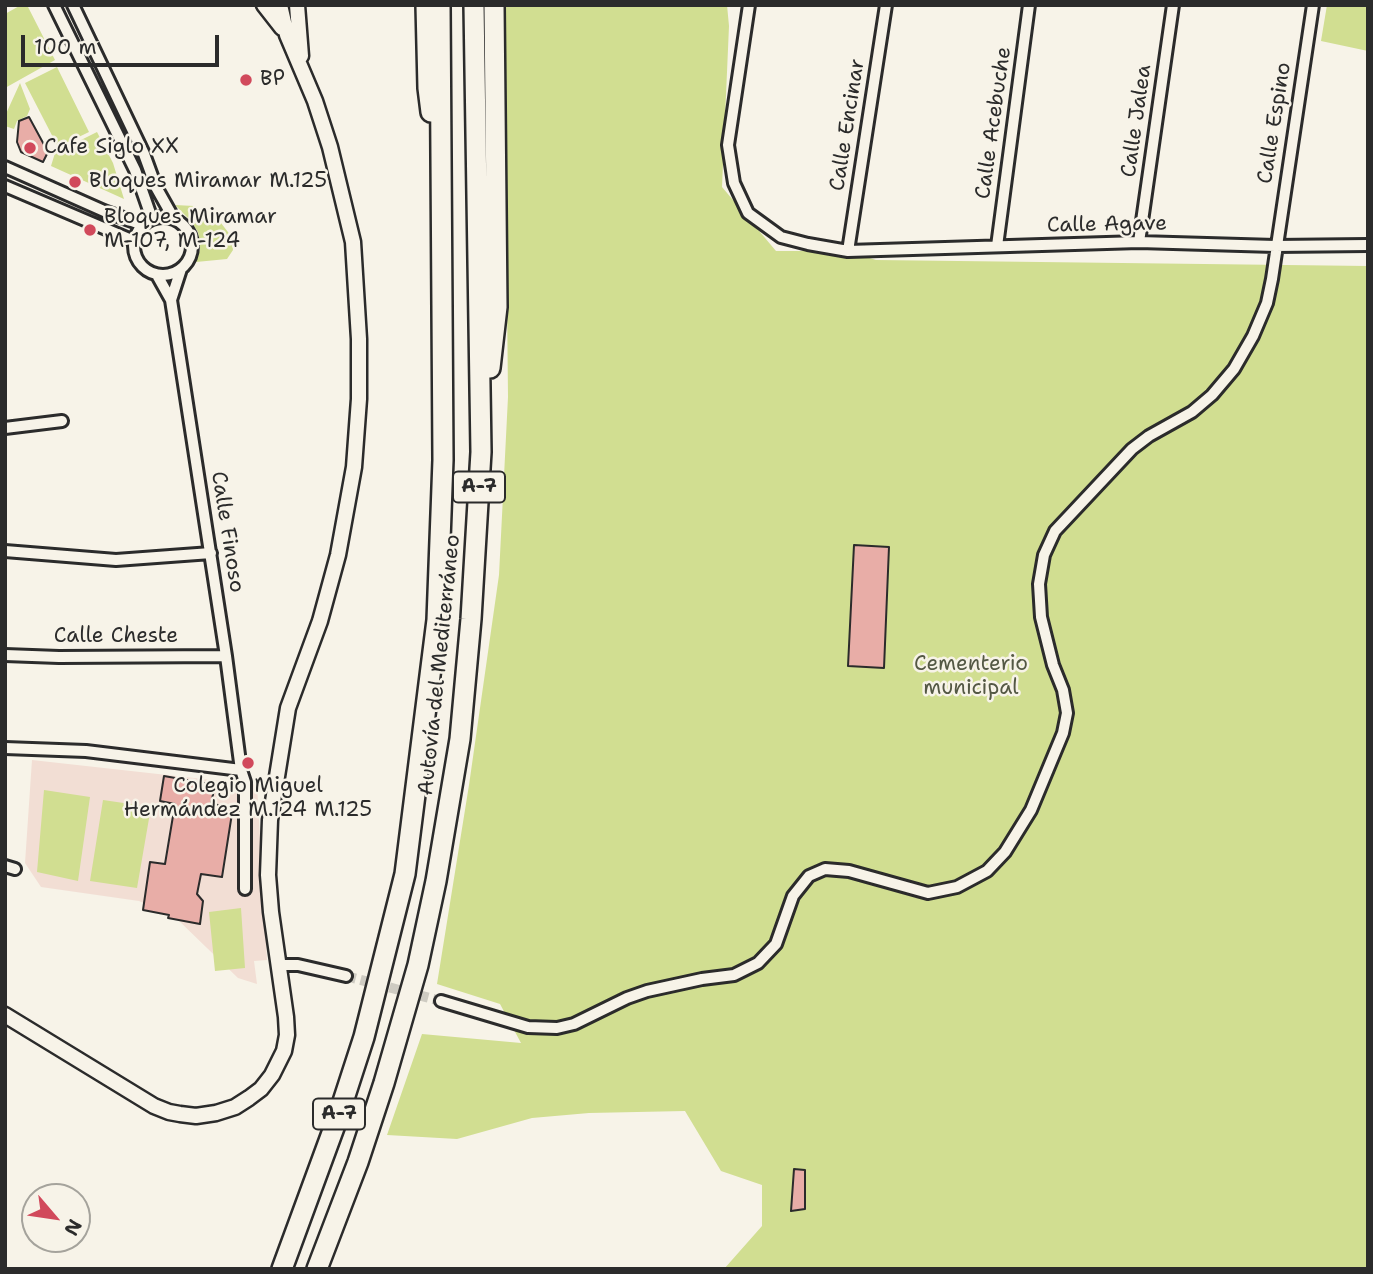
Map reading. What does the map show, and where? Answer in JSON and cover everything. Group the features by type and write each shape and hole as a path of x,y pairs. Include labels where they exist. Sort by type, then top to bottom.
{"highway":[{"path":"426,5 428,88 443,189"},
{"name":"Autovía del Mediterráneo","path":"282,1269 335,1126 364,1037 405,874 437,620 443,460 440,5"},
{"name":"Autovía del Mediterráneo","path":"317,1269 358,1162 418,965 436,881 460,739 471,619 481,452 474,5"},
{"path":"481,452 497,307 494,5"}],"street":[{"path":"54,5 135,170 148,222"},
{"path":"73,5 144,154 156,187 174,219 187,230 192,247 191,256 181,270 157,275 141,266 134,250 134,241 148,222 160,217 174,219"},
{"path":"264,5 287,35"},
{"path":"5,1015 169,1112 197,1116 235,1107 261,1089 272,1075 284,1051 286,1017 268,875 270,820 288,708 320,621 338,555 354,467 359,399 359,339 353,242 330,147 305,75 287,35 279,5"},
{"path":"297,5 305,75"},
{"name":"Calle Agave","path":"749,5 729,145 734,183 748,213 781,237 848,251 1139,242 1275,246 1368,245"},
{"name":"Calle Encinar","path":"848,251 886,5"},
{"name":"Calle Acebuche","path":"997,246 1030,5"},
{"name":"Calle Jalea","path":"1139,242 1173,5"},
{"name":"Calle Espino","path":"441,1000 528,1027 557,1028 573,1024 637,995 676,984 734,975 758,963 776,944 793,896 809,876 825,869 849,872 928,893 957,887 987,871 1005,852 1031,810 1063,733 1067,713 1063,690 1053,665 1041,617 1039,584 1044,555 1055,531 1132,449 1149,436 1192,412 1212,394 1234,369 1254,336 1267,303 1312,5"},
{"path":"5,166 104,211 148,222"},
{"path":"5,186 134,241"},
{"name":"Calle Finoso","path":"171,300 181,270"},
{"name":"Calle Finoso","path":"157,275 171,300 226,656 243,776 245,889"},
{"path":"5,428 62,421"},
{"path":"5,551 116,560 211,553"},
{"name":"Calle Cheste","path":"5,655 226,656"},
{"path":"5,748 86,751 243,776"},
{"path":"278,965 298,965 346,976"}],"shaded area":[{"path":"32,760 257,785 267,960 254,961 257,984 238,978 176,918 139,901 41,887 25,863"}],"green space":[{"path":"21,5 27,5 55,60 5,88 5,14"},
{"name":"Cementerio municipal","path":"504,5 727,5 729,26 722,187 776,251 848,251 876,260 1368,266 1368,1269 724,1269 762,1226 762,1185 721,1171 685,1111 589,1113 532,1118 457,1139 387,1135 422,1034 521,1043 500,1004 437,984 499,575 508,397"},
{"path":"1327,5 1368,5 1368,51 1321,41"},
{"path":"57,67 89,132 58,147 25,83"},
{"path":"20,83 30,109 27,116 17,121 14,129 5,126 5,116"},
{"path":"97,132 113,163 124,199 51,166 55,153"},
{"path":"175,205 194,206 221,223 231,236 233,250 227,259 196,262 200,249 198,232"},
{"path":"44,790 90,797 78,881 37,872"},
{"path":"103,800 151,807 137,888 90,881"},
{"path":"241,908 245,968 215,971 209,912"}],"building":[{"path":"29,117 48,152 43,162 21,152 17,142 19,121"},
{"path":"854,545 889,547 884,668 848,666"},
{"path":"164,776 215,785 211,804 233,807 222,877 201,874 197,894 203,901 200,924 143,910 150,862 165,864 175,804 160,801"},
{"path":"794,1169 805,1170 805,1209 791,1211"}],"tunnel":[{"path":"346,976 441,1001"}],"place":[{"name":"BP","path":"246,80"},
{"name":"Cafe Siglo XX","path":"30,148"},
{"name":"Bloques Miramar M.125","path":"75,182"},
{"name":"Bloques Miramar M-107, M-124","path":"90,230"},
{"name":"Colegio Miguel Hermández M.124 M.125","path":"248,763"}]}
